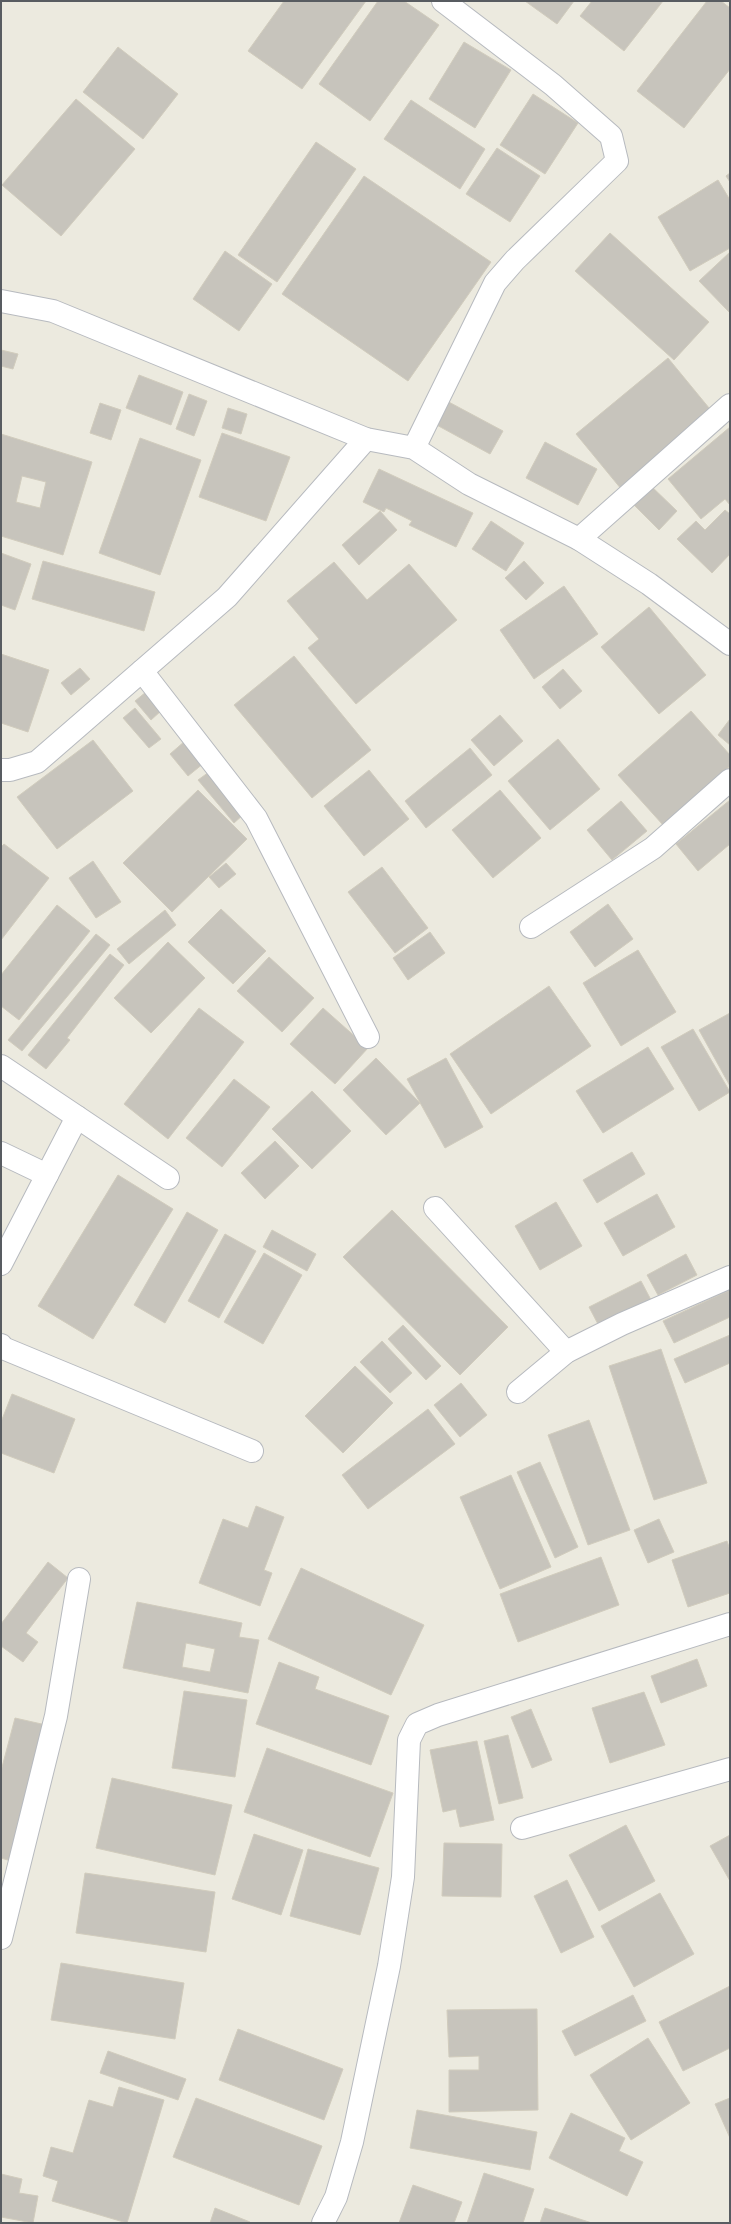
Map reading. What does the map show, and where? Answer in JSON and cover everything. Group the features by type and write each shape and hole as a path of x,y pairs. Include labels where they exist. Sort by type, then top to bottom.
{"street":[{"path":"414,448 495,283 515,260 617,161 611,136 553,85 443,1"},
{"path":"1,301 53,312 366,439 414,448 469,484 580,539 649,584 730,644"},
{"path":"580,539 730,405"},
{"path":"1,770 10,770 37,762 227,596 366,439"},
{"path":"142,671 256,818 368,1037"},
{"path":"531,927 653,848 730,780"},
{"path":"1,1066 168,1178"},
{"path":"1,1264 77,1117"},
{"path":"1,1153 47,1176"},
{"path":"435,1208 566,1352"},
{"path":"518,1392 566,1352 622,1324 730,1277"},
{"path":"1,1345 252,1451"},
{"path":"1,1938 56,1716 79,1579"},
{"path":"323,2223 336,2197 352,2142 389,1966 403,1877 410,1740 417,1724 438,1715 730,1624"},
{"path":"522,1828 730,1769"}],"building":[{"path":"284,1 366,1 302,89 248,51"},
{"path":"378,1 404,1 439,25 370,121 319,84"},
{"path":"525,1 574,1 557,24"},
{"path":"592,1 663,1 624,51 580,16"},
{"path":"707,1 721,1 730,8 730,69 684,128 637,91"},
{"path":"464,42 511,70 475,128 429,99"},
{"path":"118,47 178,94 143,139 83,92"},
{"path":"533,94 578,123 545,174 500,145"},
{"path":"76,99 135,149 61,236 2,185"},
{"path":"411,100 485,149 460,189 384,139"},
{"path":"316,142 356,169 277,282 238,255"},
{"path":"497,148 540,176 510,222 466,194"},
{"path":"730,173 730,182 726,176"},
{"path":"364,176 491,262 408,381 282,294"},
{"path":"718,180 730,200 730,248 690,271 658,217"},
{"path":"610,233 709,322 674,360 575,271"},
{"path":"225,251 272,284 239,331 193,299"},
{"path":"730,252 730,313 699,281"},
{"path":"1,350 18,354 13,369 1,366"},
{"path":"668,358 714,414 622,490 576,434"},
{"path":"139,375 183,392 171,425 126,408"},
{"path":"189,394 207,401 194,436 176,429"},
{"path":"445,400 503,431 490,454 433,423"},
{"path":"100,403 121,410 111,440 90,433"},
{"path":"228,408 247,414 241,434 222,428"},
{"path":"730,427 730,505 725,499 701,519 668,479"},
{"path":"222,433 290,457 266,521 199,497"},
{"path":"1,434 92,462 63,555 1,536","holes":["22,476 46,482 40,508 16,502"]},
{"path":"140,438 201,460 160,575 99,553"},
{"path":"545,442 597,469 578,505 526,478"},
{"path":"379,469 473,513 456,547 409,525 412,521 386,508 384,512 363,502"},
{"path":"649,484 677,511 659,530 631,502"},
{"path":"725,510 730,514 730,554 712,573 677,539 696,521 705,530"},
{"path":"380,511 397,530 359,565 342,545"},
{"path":"491,521 524,543 506,571 472,549"},
{"path":"1,553 31,564 15,610 1,605"},
{"path":"43,561 155,592 144,631 32,599"},
{"path":"524,561 544,583 526,600 505,578"},
{"path":"334,562 367,600 409,564 457,620 356,704 308,648 319,639 287,601"},
{"path":"564,586 598,634 534,679 500,630"},
{"path":"649,607 706,675 659,714 601,647"},
{"path":"1,654 49,670 28,732 1,723"},
{"path":"294,656 371,750 312,798 234,705"},
{"path":"80,668 90,679 71,695 61,683"},
{"path":"563,669 582,691 560,709 542,687"},
{"path":"146,692 162,710 151,720 135,701"},
{"path":"135,708 161,739 149,748 123,718"},
{"path":"691,711 730,755 730,766 663,825 618,775"},
{"path":"500,715 523,741 494,766 471,740"},
{"path":"730,719 730,745 718,735"},
{"path":"558,739 600,789 550,830 508,781"},
{"path":"93,740 133,791 57,849 17,797"},
{"path":"185,741 204,763 188,776 170,754"},
{"path":"470,748 492,775 426,828 405,801"},
{"path":"369,770 409,819 364,856 324,806"},
{"path":"209,772 244,814 234,823 198,780"},
{"path":"198,790 247,839 172,912 123,863"},
{"path":"500,790 541,838 493,878 452,830"},
{"path":"730,800 730,844 698,871 676,844"},
{"path":"621,801 647,831 612,860 587,830"},
{"path":"4,844 49,878 1,940 1,847"},
{"path":"93,861 121,902 96,918 69,878"},
{"path":"226,863 236,874 219,888 209,877"},
{"path":"382,867 428,928 395,953 348,892"},
{"path":"608,904 633,939 595,967 570,932"},
{"path":"57,905 90,931 19,1020 1,1006 1,975"},
{"path":"221,909 266,951 233,984 188,942"},
{"path":"165,910 176,925 129,964 117,949"},
{"path":"430,932 445,953 408,980 393,958"},
{"path":"96,934 110,945 22,1051 8,1040"},
{"path":"168,942 205,978 151,1033 114,998"},
{"path":"638,950 676,1012 621,1046 583,983"},
{"path":"110,954 124,965 67,1038 70,1040 46,1069 28,1055"},
{"path":"269,957 314,998 282,1032 237,991"},
{"path":"549,986 591,1046 491,1114 450,1054"},
{"path":"199,1008 244,1042 168,1139 124,1104"},
{"path":"323,1008 368,1048 335,1084 290,1044"},
{"path":"730,1013 730,1086 699,1030"},
{"path":"693,1029 730,1092 699,1111 661,1047"},
{"path":"648,1047 674,1089 603,1133 576,1091"},
{"path":"376,1058 420,1103 386,1135 343,1090"},
{"path":"446,1058 483,1127 445,1148 407,1079"},
{"path":"234,1079 270,1107 222,1167 186,1138"},
{"path":"312,1091 351,1131 312,1169 272,1129"},
{"path":"275,1141 299,1166 265,1199 241,1173"},
{"path":"632,1152 645,1174 597,1203 583,1180"},
{"path":"118,1175 173,1209 93,1339 38,1306"},
{"path":"657,1194 675,1227 623,1256 604,1223"},
{"path":"556,1202 582,1246 540,1270 515,1226"},
{"path":"392,1210 508,1327 460,1375 343,1257"},
{"path":"187,1212 218,1230 165,1323 134,1305"},
{"path":"272,1230 316,1254 307,1271 263,1247"},
{"path":"225,1234 256,1251 219,1318 188,1301"},
{"path":"264,1253 302,1275 263,1344 224,1322"},
{"path":"686,1254 697,1275 658,1295 647,1275"},
{"path":"641,1281 651,1300 599,1326 589,1307"},
{"path":"730,1290 730,1317 674,1343 663,1321"},
{"path":"403,1325 441,1366 426,1380 388,1339"},
{"path":"730,1335 730,1363 685,1383 674,1359"},
{"path":"382,1341 412,1373 390,1393 360,1362"},
{"path":"661,1349 707,1483 654,1500 609,1366"},
{"path":"355,1366 393,1403 343,1453 305,1416"},
{"path":"461,1383 487,1415 460,1437 434,1405"},
{"path":"12,1394 75,1419 54,1473 1,1453 1,1422"},
{"path":"428,1409 455,1444 368,1509 342,1475"},
{"path":"589,1420 630,1530 588,1545 548,1435"},
{"path":"540,1462 578,1547 555,1558 517,1472"},
{"path":"511,1475 551,1567 500,1589 460,1497"},
{"path":"256,1506 284,1517 264,1570 272,1573 260,1606 199,1583 223,1519 248,1528"},
{"path":"659,1519 674,1552 648,1563 634,1530"},
{"path":"727,1541 730,1550 730,1593 688,1607 672,1560"},
{"path":"601,1557 619,1605 518,1642 500,1594"},
{"path":"48,1562 68,1578 26,1633 38,1642 23,1662 1,1646 1,1624"},
{"path":"301,1568 424,1625 391,1695 268,1639"},
{"path":"137,1602 242,1623 239,1637 259,1640 248,1693 123,1668","holes":["186,1643 215,1649 210,1672 182,1667"]},
{"path":"697,1659 707,1686 661,1703 651,1676"},
{"path":"279,1662 319,1677 315,1689 389,1716 371,1765 256,1724"},
{"path":"184,1691 247,1700 235,1777 172,1768"},
{"path":"644,1692 665,1745 610,1763 592,1708"},
{"path":"531,1709 552,1760 532,1768 511,1717"},
{"path":"15,1718 46,1725 11,1861 1,1858 1,1771"},
{"path":"508,1735 523,1798 499,1804 484,1741"},
{"path":"477,1741 494,1820 460,1827 456,1809 443,1812 430,1750"},
{"path":"267,1748 393,1793 370,1857 244,1812"},
{"path":"112,1778 232,1805 215,1875 96,1848"},
{"path":"626,1825 655,1881 599,1911 569,1855"},
{"path":"254,1834 303,1850 281,1915 232,1899"},
{"path":"730,1835 730,1881 710,1846"},
{"path":"444,1843 502,1844 501,1897 442,1896"},
{"path":"308,1849 379,1868 360,1935 290,1916"},
{"path":"85,1873 215,1892 206,1952 76,1933"},
{"path":"567,1880 594,1937 561,1953 534,1896"},
{"path":"660,1893 694,1954 634,1987 601,1926"},
{"path":"61,1963 184,1983 175,2039 51,2020"},
{"path":"730,1986 730,2048 683,2071 659,2022"},
{"path":"633,1995 646,2021 575,2056 562,2031"},
{"path":"537,2009 538,2110 449,2112 449,2070 479,2070 479,2056 449,2057 447,2010"},
{"path":"238,2029 343,2069 324,2120 219,2080"},
{"path":"648,2038 690,2103 631,2140 590,2075"},
{"path":"108,2051 186,2079 178,2100 100,2073"},
{"path":"119,2087 164,2100 127,2223 52,2201 58,2181 43,2176 51,2147 73,2153 89,2100 113,2107"},
{"path":"196,2098 322,2146 299,2205 173,2157"},
{"path":"730,2098 730,2138 715,2104"},
{"path":"417,2110 537,2132 530,2170 410,2148"},
{"path":"571,2113 625,2138 619,2151 643,2162 627,2196 549,2158"},
{"path":"484,2173 534,2189 523,2223 467,2223"},
{"path":"1,2174 22,2179 19,2193 38,2196 33,2223 1,2217"},
{"path":"413,2185 462,2202 454,2223 399,2223"},
{"path":"215,2208 250,2222 250,2223 210,2223"},
{"path":"545,2208 592,2223 540,2223"}]}
